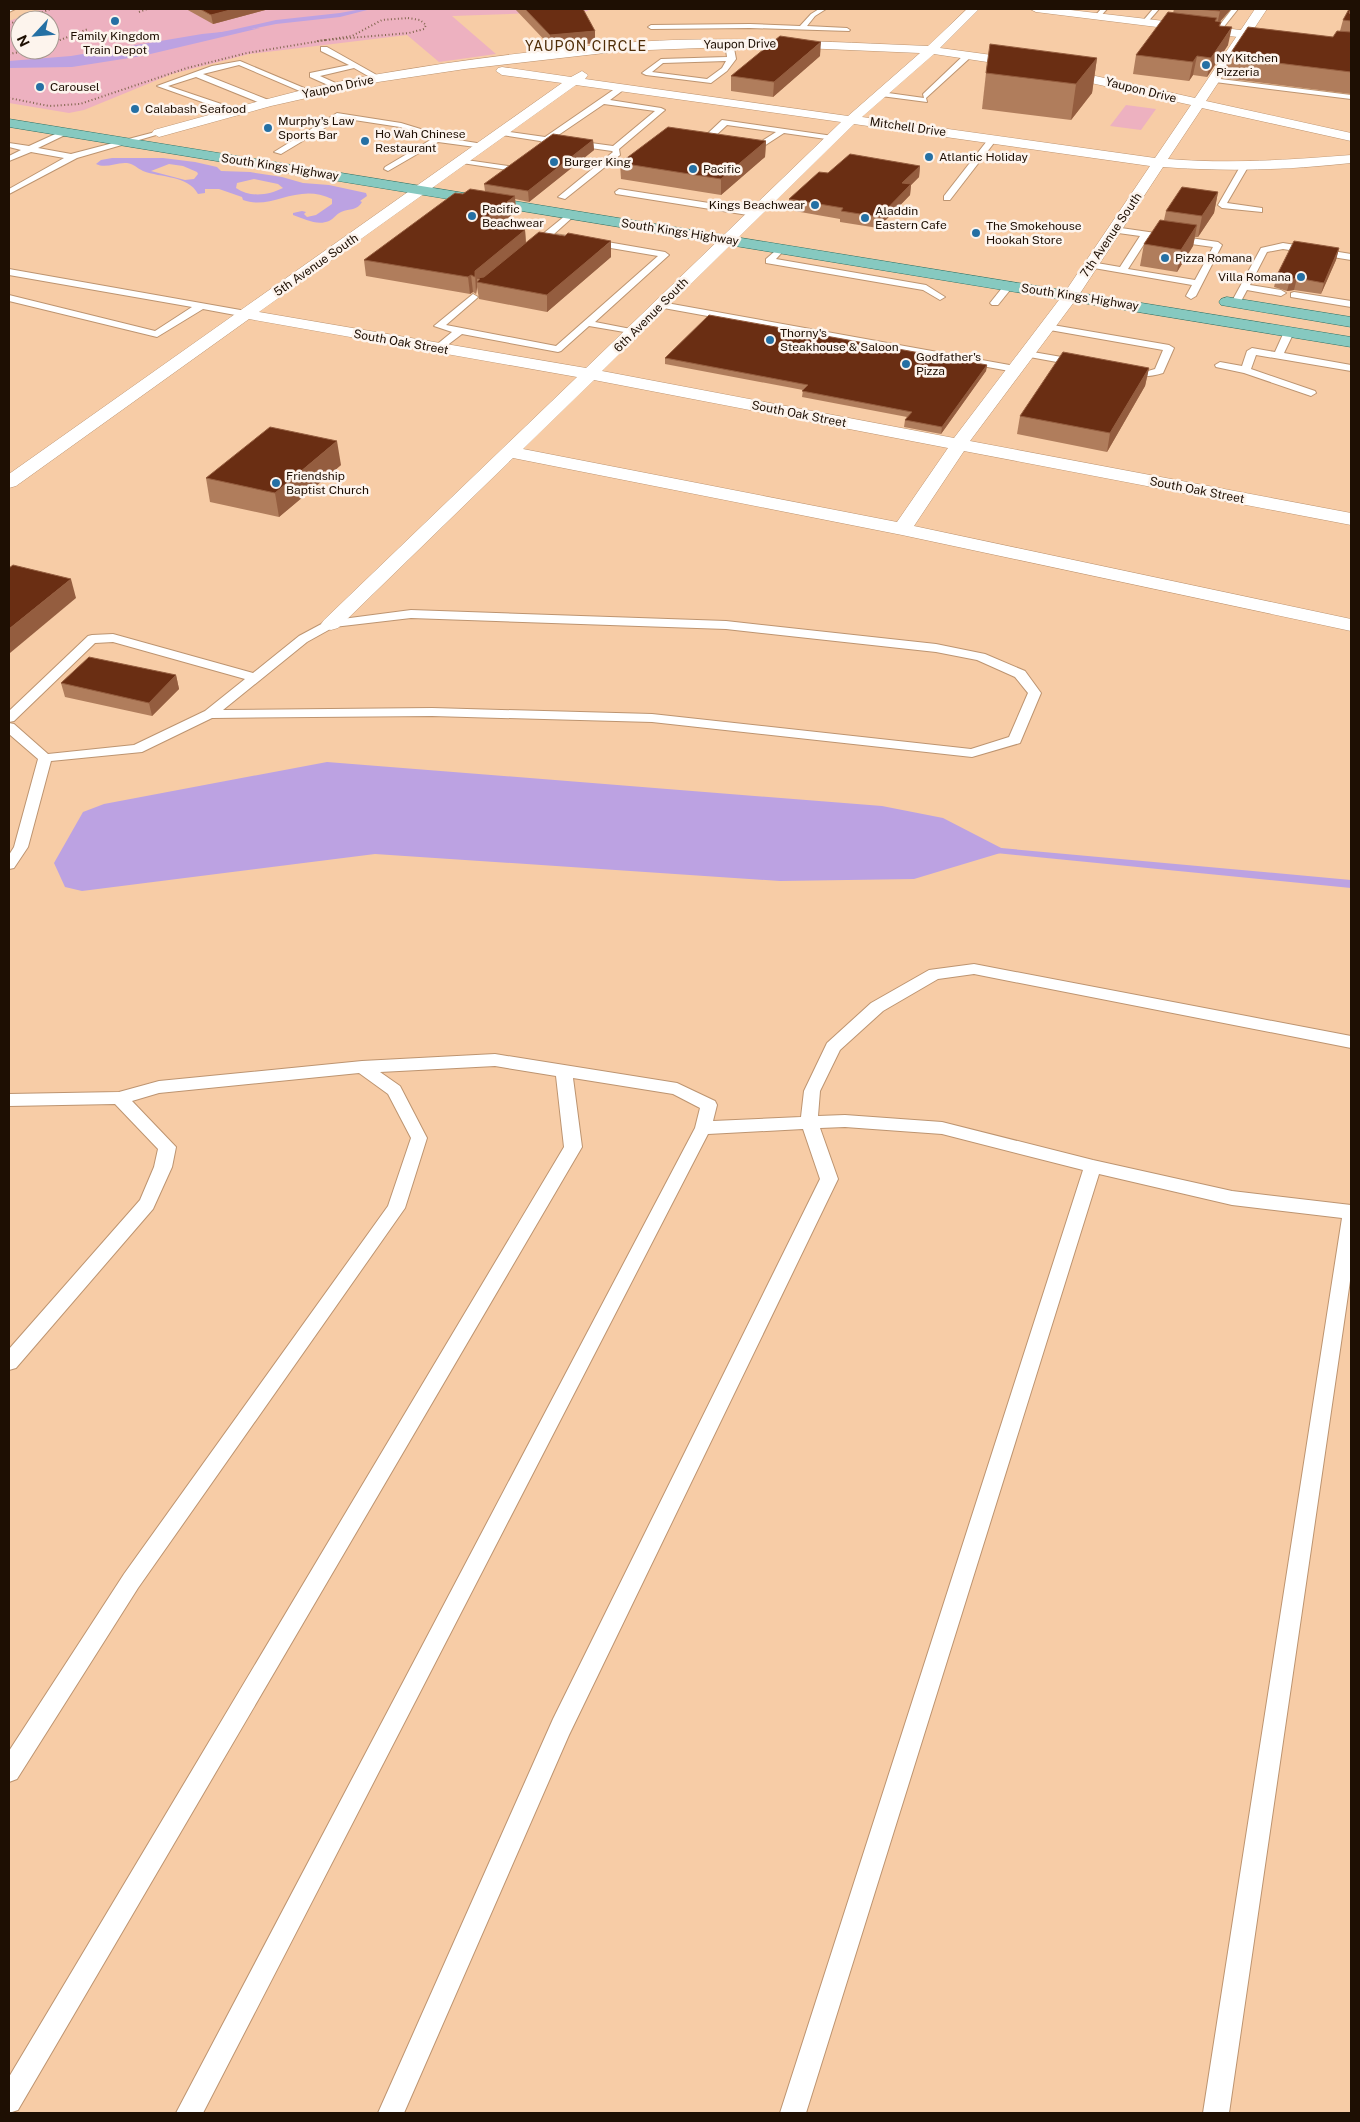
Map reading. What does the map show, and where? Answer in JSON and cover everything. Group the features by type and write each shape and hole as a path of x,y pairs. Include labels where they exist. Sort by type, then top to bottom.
{"main road":[{"name":"South Kings Highway","path":"9,123 126,142 419,179"},
{"path":"121,127 196,139"},
{"name":"South Kings Highway","path":"260,149 296,155"},
{"name":"South Kings Highway","path":"370,166 571,214 1351,342"},
{"path":"439,177 458,180"},
{"path":"543,194 580,200"},
{"name":"South Kings Highway","path":"617,199 760,228"},
{"name":"South Kings Highway","path":"1062,275 1100,281"},
{"name":"South Kings Highway","path":"1127,286 1194,290 1236,303 1348,321"}],"street":[{"name":"6th Avenue South","path":"331,624 510,452 741,225 852,119 931,50 973,9"},
{"path":"1036,9 1101,13 1144,23 1351,47"},
{"name":"7th Avenue South","path":"902,529 959,444 1071,295 1245,36 1261,9"},
{"name":"Yaupon Drive","path":"159,133 268,103 378,78 465,65 622,47 754,42 931,50 1014,62 1351,136"},
{"name":"5th Avenue South","path":"9,482 246,314 419,179 439,177 622,47"},
{"name":"Mitchell Drive","path":"465,65 1159,163 1244,167 1351,159"},
{"name":"South Oak Street","path":"246,314 590,374 1351,519"},
{"path":"510,452 902,529 1351,625"}],"lane":[{"path":"802,28 813,16 823,9"},
{"path":"1144,23 1156,9"},
{"path":"1217,32 1235,9"},
{"path":"750,26 754,42"},
{"path":"651,27 750,26 847,30"},
{"path":"729,43 732,59 730,65 708,82 646,73 661,61 732,59"},
{"path":"324,49 378,78"},
{"path":"882,94 925,98 968,56"},
{"path":"236,112 161,86 240,62 312,93"},
{"path":"337,87 313,75 355,66"},
{"path":"196,74 268,103"},
{"path":"1215,80 1351,97"},
{"path":"539,145 622,88"},
{"path":"502,133 615,149 661,110 602,101"},
{"path":"278,152 340,115 401,125 434,136 437,139 483,146"},
{"path":"725,141 708,139 725,122 832,138"},
{"path":"734,143 761,146 782,131"},
{"path":"9,158 64,132"},
{"path":"9,192 72,157 159,133"},
{"path":"388,169 437,139"},
{"path":"947,198 993,139"},
{"path":"9,146 72,157"},
{"path":"562,197 617,153 615,149"},
{"path":"462,161 505,171 516,162"},
{"path":"1244,167 1222,205 1260,210"},
{"path":"617,199 649,196 754,213"},
{"path":"638,204 649,196"},
{"path":"698,214 709,206"},
{"path":"477,287 464,298 472,299 439,326 558,349 665,254 544,238 571,214"},
{"path":"1091,265 1123,270 1194,290 1218,245 1114,230"},
{"path":"1123,270 1146,234"},
{"path":"1236,303 1264,250 1284,246 1351,257"},
{"path":"782,248 769,261 926,288 940,297"},
{"path":"9,272 246,314"},
{"path":"995,303 1009,285"},
{"path":"1244,287 1281,293"},
{"path":"1294,295 1350,302 1348,321"},
{"path":"9,298 157,334 201,306"},
{"path":"661,305 1015,369"},
{"path":"587,323 633,332"},
{"path":"1047,327 1169,348 1159,371 1148,374 1111,368"},
{"path":"438,348 460,330"},
{"path":"1278,355 1289,332"},
{"path":"1246,370 1252,351 1351,368"},
{"path":"1027,354 1092,365"},
{"path":"1220,365 1246,370 1311,393"},
{"path":"9,727 45,758 137,749 210,714 303,639 331,624 411,614 726,625 936,648 981,657 1020,674 1035,693 1015,740 972,753 652,718 432,712 210,714"},
{"path":"9,718 92,639 113,638 256,678"},
{"path":"9,865 21,847 45,758"},
{"path":"391,2113 560,1727 829,1179 809,1122 812,1091 834,1047 877,1007 934,974 974,969 1351,1042"},
{"path":"9,1100 119,1098 159,1087 362,1067 494,1060 677,1089 709,1105 704,1128 189,2113"},
{"path":"9,1772 131,1581 396,1208 420,1138 394,1090 362,1067"},
{"path":"9,2101 573,1147 564,1071"},
{"path":"9,1362 147,1204 163,1166 166,1147 119,1098"},
{"path":"704,1128 845,1121 942,1128 1093,1166 1232,1198 1351,1214 1216,2113"},
{"path":"793,2113 1093,1166"}],"shaded area":[{"path":"43,9 585,9 589,11 452,16 496,54 439,62 407,35 249,54 172,74 84,110 69,113 9,103 9,21 10,60 60,60 60,10 40,10"},
{"path":"260,28 142,56 72,67 9,68 9,61 60,60 60,57 202,34"},
{"path":"1126,105 1156,109 1141,130 1110,126"},
{"path":"112,158 163,158 195,162 217,167 221,171 250,172 282,177 303,183 329,185 366,193 367,196 360,201 362,202 356,208 341,212 329,221 320,223 306,220 293,215 293,213 306,212 304,214 307,217 316,215 332,204 332,199 307,194 254,202 243,200 242,197 219,189 205,189 205,193 198,194 188,183 181,180 143,171 127,163 107,166 96,164 101,160","holes":["169,164 183,166 198,174 194,179 185,180 151,171","254,179 278,184 283,188 260,194 247,193 236,188 237,183"]},
{"path":"327,762 882,806 943,818 1007,851 914,879 780,881 375,854 82,891 65,887 54,863 83,812 104,804"}],"building":[{"path":"200,9 234,9 211,15"},
{"path":"525,9 583,9 595,31 550,35"},
{"path":"1196,9 1222,9 1220,11"},
{"path":"1349,9 1351,9 1349,13 1351,14 1351,21 1343,20"},
{"path":"1168,12 1217,18 1215,21 1221,22 1219,26 1232,27 1211,58 1197,56 1193,62 1136,55"},
{"path":"1248,27 1333,37 1337,31 1351,32 1351,72 1228,57"},
{"path":"780,36 821,42 774,82 731,76"},
{"path":"990,44 1097,58 1076,84 986,73"},
{"path":"668,127 766,141 721,179 620,163"},
{"path":"553,134 593,140 528,191 484,184"},
{"path":"850,154 920,166 902,183 911,184 879,217 841,211 843,208 789,199 819,172 828,173"},
{"path":"1182,187 1218,192 1202,216 1166,211"},
{"path":"470,189 515,196 481,222 525,230 475,271 475,277 364,260 455,193 463,194"},
{"path":"1160,220 1197,225 1181,250 1144,244"},
{"path":"539,232 565,236 568,233 611,241 547,295 477,282 480,279 477,278 484,277"},
{"path":"1294,241 1339,248 1324,283 1297,278 1290,280 1277,275"},
{"path":"709,315 987,365 942,427 905,420 912,412 802,391 808,385 665,358"},
{"path":"1063,352 1149,368 1110,433 1020,416"},
{"path":"270,427 337,441 275,493 206,478"},
{"path":"13,565 71,579 9,629 9,568"},
{"path":"89,657 176,675 149,703 61,683"}],"waterway":[{"path":"212,35 276,22 340,15 368,9"},
{"path":"990,850 1351,884"}],"railway":[{"path":"9,24 51,9"},
{"path":"139,12 147,9"},
{"path":"408,18 420,20 426,25 424,29 409,33 326,40 352,36 382,20 408,18"},
{"path":"60,40 88,29"},
{"path":"9,98 49,106 80,104 187,68 247,53 326,40"},
{"path":"317,41 326,40"}],"place":[{"name":"Family Kingdom Train Depot","path":"115,21"},
{"name":"NY Kitchen Pizzeria","path":"1206,65"},
{"name":"Carousel","path":"40,87"},
{"name":"Calabash Seafood","path":"135,109"},
{"name":"Murphy's Law Sports Bar","path":"268,128"},
{"name":"Ho Wah Chinese Restaurant","path":"365,141"},
{"name":"Atlantic Holiday","path":"929,157"},
{"name":"Burger King","path":"554,162"},
{"name":"Pacific","path":"693,169"},
{"name":"Kings Beachwear","path":"815,205"},
{"name":"Pacific Beachwear","path":"472,216"},
{"name":"Aladdin Eastern Cafe","path":"865,218"},
{"name":"The Smokehouse Hookah Store","path":"976,233"},
{"name":"Pizza Romana","path":"1165,258"},
{"name":"Villa Romana","path":"1301,277"},
{"name":"Thorny's Steakhouse & Saloon","path":"770,340"},
{"name":"Godfather's Pizza","path":"906,364"},
{"name":"Friendship Baptist Church","path":"276,483"}],"district":[{"name":"YAUPON CIRCLE","path":"586,46"}]}
